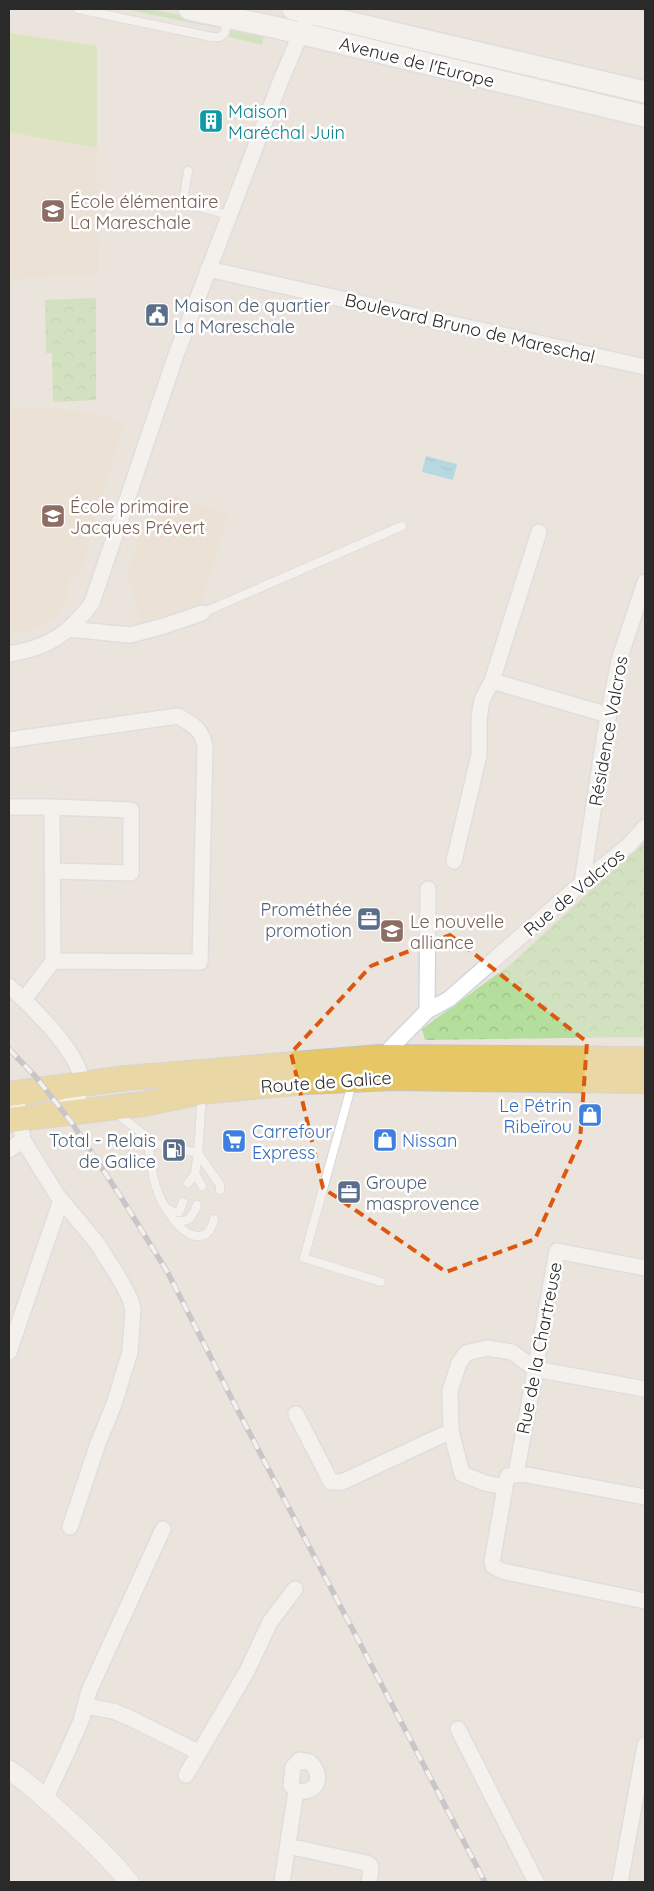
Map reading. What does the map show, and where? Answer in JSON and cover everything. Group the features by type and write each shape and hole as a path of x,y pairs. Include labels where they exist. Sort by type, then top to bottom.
{"main road":[{"name":"Avenue de l'Europe","path":"189,9 645,116"},
{"name":"Avenue de l'Europe","path":"305,10 645,92"},
{"name":"Route de Galice","path":"23,1124 202,1092 306,1082 372,1071 645,1058"},
{"name":"Route de Galice","path":"13,1093 82,1083 231,1068 372,1071 645,1082"}],"street":[{"path":"9,654 46,645 70,629 92,603 176,355 285,70 301,34 305,10"},
{"name":"Boulevard Bruno de Mareschal","path":"208,269 645,368"},
{"path":"454,861 480,754 479,718 482,700 492,681 538,532"},
{"name":"Résidence Valcros","path":"582,883 608,715 619,660 645,582"},
{"path":"70,629 130,635 202,613"},
{"path":"492,681 608,715"},
{"path":"9,740 178,716 194,725 202,735 205,746 200,962 53,961"},
{"path":"9,807 131,810 131,873 52,870"},
{"path":"26,996 53,961 52,807"},
{"name":"Rue de Valcros","path":"372,1071 427,1011 448,999 582,883 629,845 645,827"},
{"path":"427,1011 428,889"},
{"path":"9,986 26,996 71,1052 82,1083 76,1102 23,1124 9,1150"},
{"path":"13,1093 23,1124 60,1200 97,1243 122,1283 130,1299 133,1321 130,1352 114,1404 70,1527"},
{"path":"9,1352 60,1200"},
{"name":"Rue de la Chartreuse","path":"509,1481 535,1369 557,1251 645,1268"},
{"path":"645,1389 535,1369 512,1352 487,1348 466,1353 459,1363 450,1391 451,1431 462,1474 485,1483 509,1481 645,1497"},
{"path":"296,1414 331,1482 335,1483 342,1482 451,1431"},
{"path":"509,1481 492,1557 493,1566 502,1571 645,1601"},
{"path":"45,1799 64,1760 89,1691 163,1529"},
{"path":"186,1775 247,1671 270,1622 295,1589"},
{"path":"85,1706 128,1717 198,1752"},
{"path":"458,1729 536,1882"},
{"path":"620,1882 645,1745"},
{"path":"9,1770 45,1799 94,1844 118,1867 129,1882"},
{"path":"282,1882 296,1791"},
{"path":"288,1846 366,1863 371,1868 369,1882"}],"lane":[{"path":"78,9 212,37 220,37 224,32 227,17"},
{"path":"188,171 183,203 229,215"},
{"path":"202,613 402,526"},
{"path":"372,1071 350,1091 304,1258 381,1282"},
{"path":"188,1183 195,1174 202,1092"},
{"path":"110,1108 156,1144 198,1153 220,1185 220,1190"},
{"path":"147,1137 156,1187 174,1220 186,1234 198,1236 209,1232 214,1219"},
{"path":"195,1174 202,1186"},
{"path":"168,1209 179,1212 183,1202"},
{"path":"174,1220 182,1222 189,1220 194,1215 197,1205"}],"highlighted area":[{"path":"450,935 587,1042 580,1141 535,1239 446,1272 323,1188 291,1053 371,966"}],"shaded area":[{"name":"École élémentaire La Mareschale","path":"9,132 97,148 98,274 9,279"},
{"name":"École primaire Jacques Prévert","path":"9,406 93,412 124,424 79,575 69,576 68,597 65,605 59,613 46,623 30,631 9,633"},
{"path":"166,493 228,514 201,605 142,624 127,573 145,517 158,515"}],"green space":[{"path":"125,9 150,9 214,22 213,27"},
{"path":"231,29 264,36 262,45 229,37"},
{"path":"9,33 97,46 97,148 9,132"},
{"path":"372,40 403,44 645,102 645,108"},
{"path":"96,298 96,400 53,402 52,353 46,353 45,300"},
{"path":"645,840 645,1037 425,1040 422,1029 511,964"}],"water":[{"path":"426,456 457,464 453,480 422,472"}],"railway":[{"path":"9,1049 35,1076 72,1123 168,1273 236,1407 485,1882"}],"place":[{"name":"Maison Maréchal Juin","path":"211,121"},
{"name":"École élémentaire La Mareschale","path":"53,211"},
{"name":"Maison de quartier La Mareschale","path":"157,315"},
{"name":"École primaire Jacques Prévert","path":"53,516"},
{"name":"Prométhée promotion","path":"369,919"},
{"name":"Le nouvelle alliance","path":"392,931"},
{"name":"Le Pétrin Ribeïrou","path":"590,1115"},
{"name":"Nissan","path":"385,1140"},
{"name":"Carrefour Express","path":"234,1141"},
{"name":"Total - Relais de Galice","path":"174,1150"},
{"name":"Groupe masprovence","path":"349,1192"}]}
